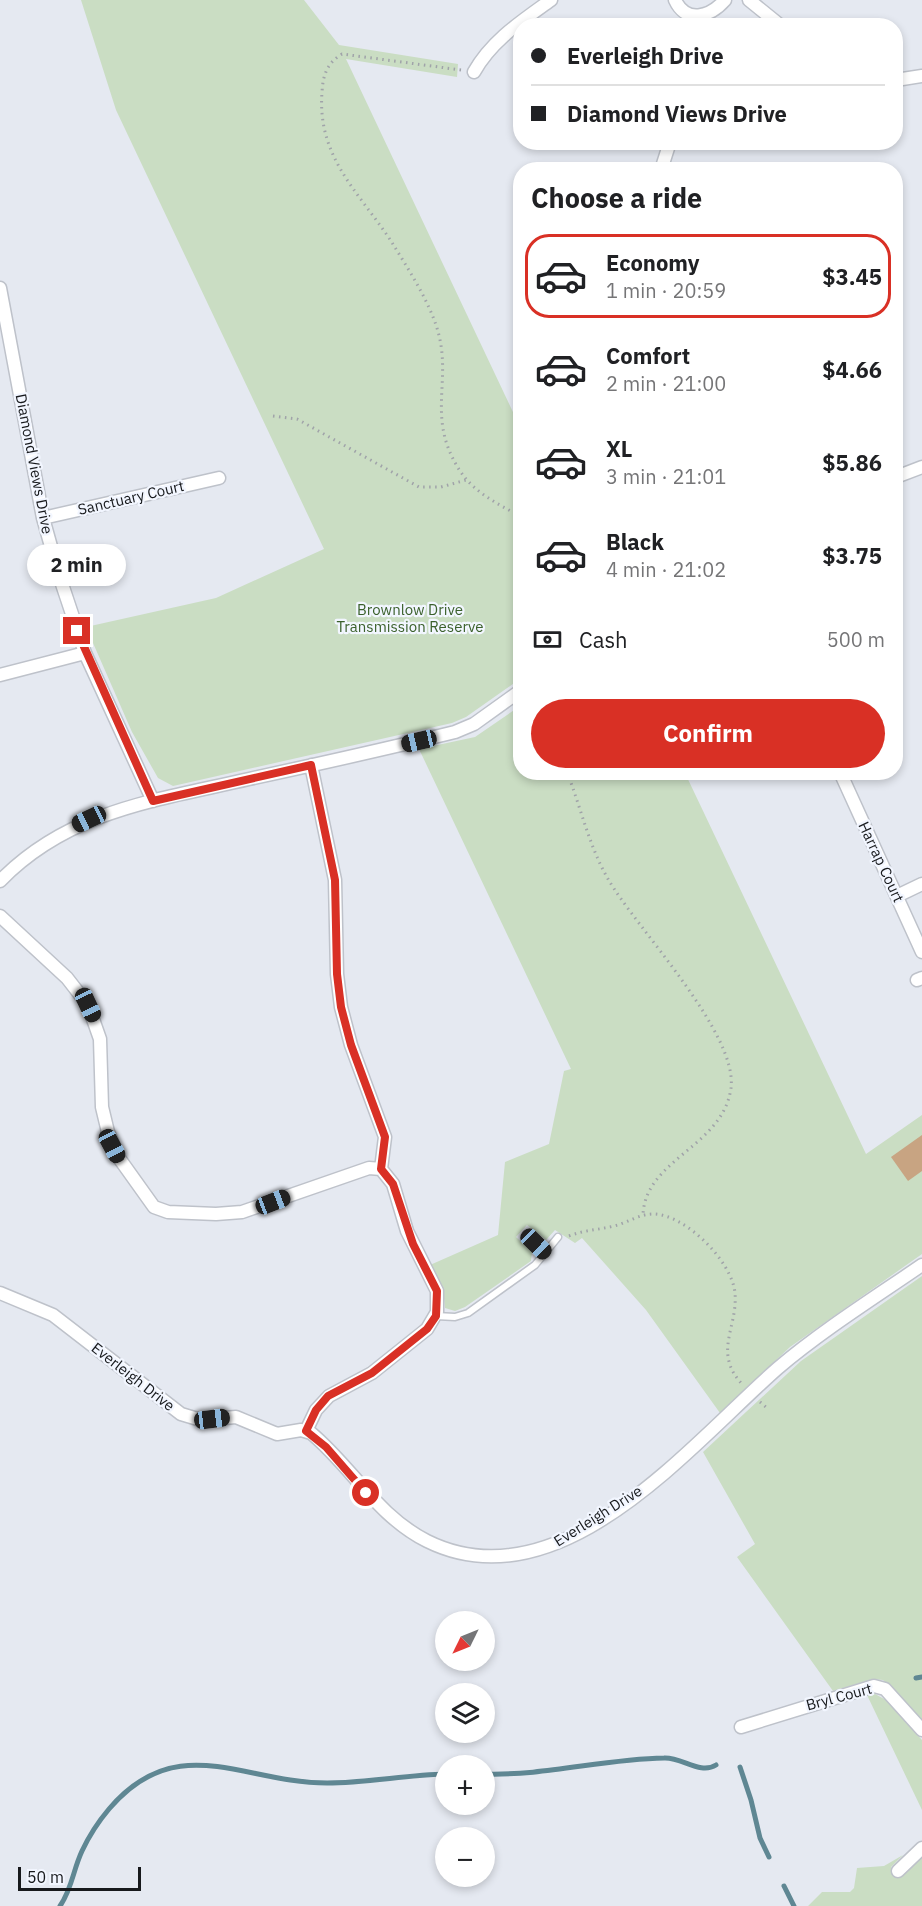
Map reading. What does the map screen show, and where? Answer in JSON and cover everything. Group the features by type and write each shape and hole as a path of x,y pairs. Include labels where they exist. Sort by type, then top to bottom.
{"street":[{"path":"527,18 551,0"},
{"path":"708,18 725,0"},
{"path":"749,0 771,18"},
{"path":"678,5 697,16 713,12"},
{"path":"474,72 485,54 513,29"},
{"path":"903,79 922,76"},
{"name":"Diamond Views Drive","path":"0,288 43,518 58,575 85,653 153,801"},
{"path":"903,474 922,467"},
{"name":"Sanctuary Court","path":"43,518 219,478"},
{"path":"0,675 58,662 85,653"},
{"path":"0,881 40,845 71,828 107,813 464,729 513,696"},
{"path":"306,1431 316,1410 328,1396 372,1373 427,1329 436,1316 437,1291 413,1244 393,1184 381,1169 385,1137 354,1053 341,1007 337,974 334,871 311,765"},
{"name":"Harrap Court","path":"844,780 922,952"},
{"path":"897,896 922,884"},
{"path":"0,916 68,978 88,1005 100,1039 102,1107 108,1132 119,1158 154,1207 168,1212 216,1214 242,1212 363,1170 381,1169"},
{"name":"Everleigh Drive","path":"0,1293 53,1315 187,1418 201,1420 236,1417 277,1434 306,1431 317,1437 383,1509 414,1534 460,1552 504,1556 549,1546 606,1515 675,1464 807,1345 922,1265"},
{"name":"Bryl Court","path":"741,1727 874,1686 885,1689 922,1730"},
{"path":"898,1870 922,1848"}],"lane":[{"path":"526,1234 546,1253"},
{"path":"436,1316 455,1317 468,1313 527,1271 546,1253 558,1237"}],"path":[{"path":"474,72 348,53 335,58 325,72 321,100 329,147 346,182 390,240 436,324 444,365 440,400 442,428 451,456 466,480 488,498 513,512"},
{"path":"273,416 297,419 419,487 441,487 466,480"},
{"path":"570,780 588,834 607,878 718,1037 727,1055 731,1072 731,1088 727,1102 708,1133 666,1169 650,1188 643,1205 643,1215"},
{"path":"558,1237 590,1228 615,1226 643,1215 662,1215 683,1223 704,1240 733,1282 735,1293 727,1357 733,1373 768,1409"}],"green space":[{"name":"Brownlow Drive Transmission Reserve","path":"81,0 304,0 339,45 458,64 457,77 346,59 513,412 513,684 466,717 452,723 173,786 158,778 132,732 86,627 216,598 324,549 116,110"},
{"path":"513,711 513,780 688,780 866,1154 922,1115 922,1254 790,1347 720,1413 646,1310 582,1238 575,1243 555,1230 546,1240 527,1225 516,1237 532,1252 531,1261 465,1307 455,1311 445,1308 443,1289 430,1265 498,1235 505,1162 549,1144 564,1071 571,1069 419,749 475,737"},
{"path":"922,1276 922,1720 883,1680 873,1679 833,1691 737,1557 755,1544 703,1452 801,1361"},
{"path":"875,1694 886,1700 922,1740 922,1810 867,1695"},
{"path":"922,1854 922,1906 808,1906 822,1892 850,1892 854,1888 857,1868 884,1866 903,1855 891,1867 896,1875"}],"building":[{"path":"922,1135 922,1171 908,1181 891,1157"}],"waterway":[{"path":"916,1678 922,1677"},
{"path":"495,1774 664,1758 704,1768 716,1765"},
{"path":"60,1906 82,1851 101,1819 134,1785 160,1771 186,1766 212,1766 296,1781 327,1783 435,1775"},
{"path":"740,1767 760,1838 769,1857"},
{"path":"784,1886 794,1906"}],"route":[{"path":"77,631 104,696 145,779 153,801 311,765 335,880 338,991 345,1025 385,1137 386,1144 381,1169 387,1173 393,1184 407,1231 434,1284 438,1298 437,1312 432,1324 372,1373 328,1396 316,1410 306,1431 317,1437 366,1493"}]}
